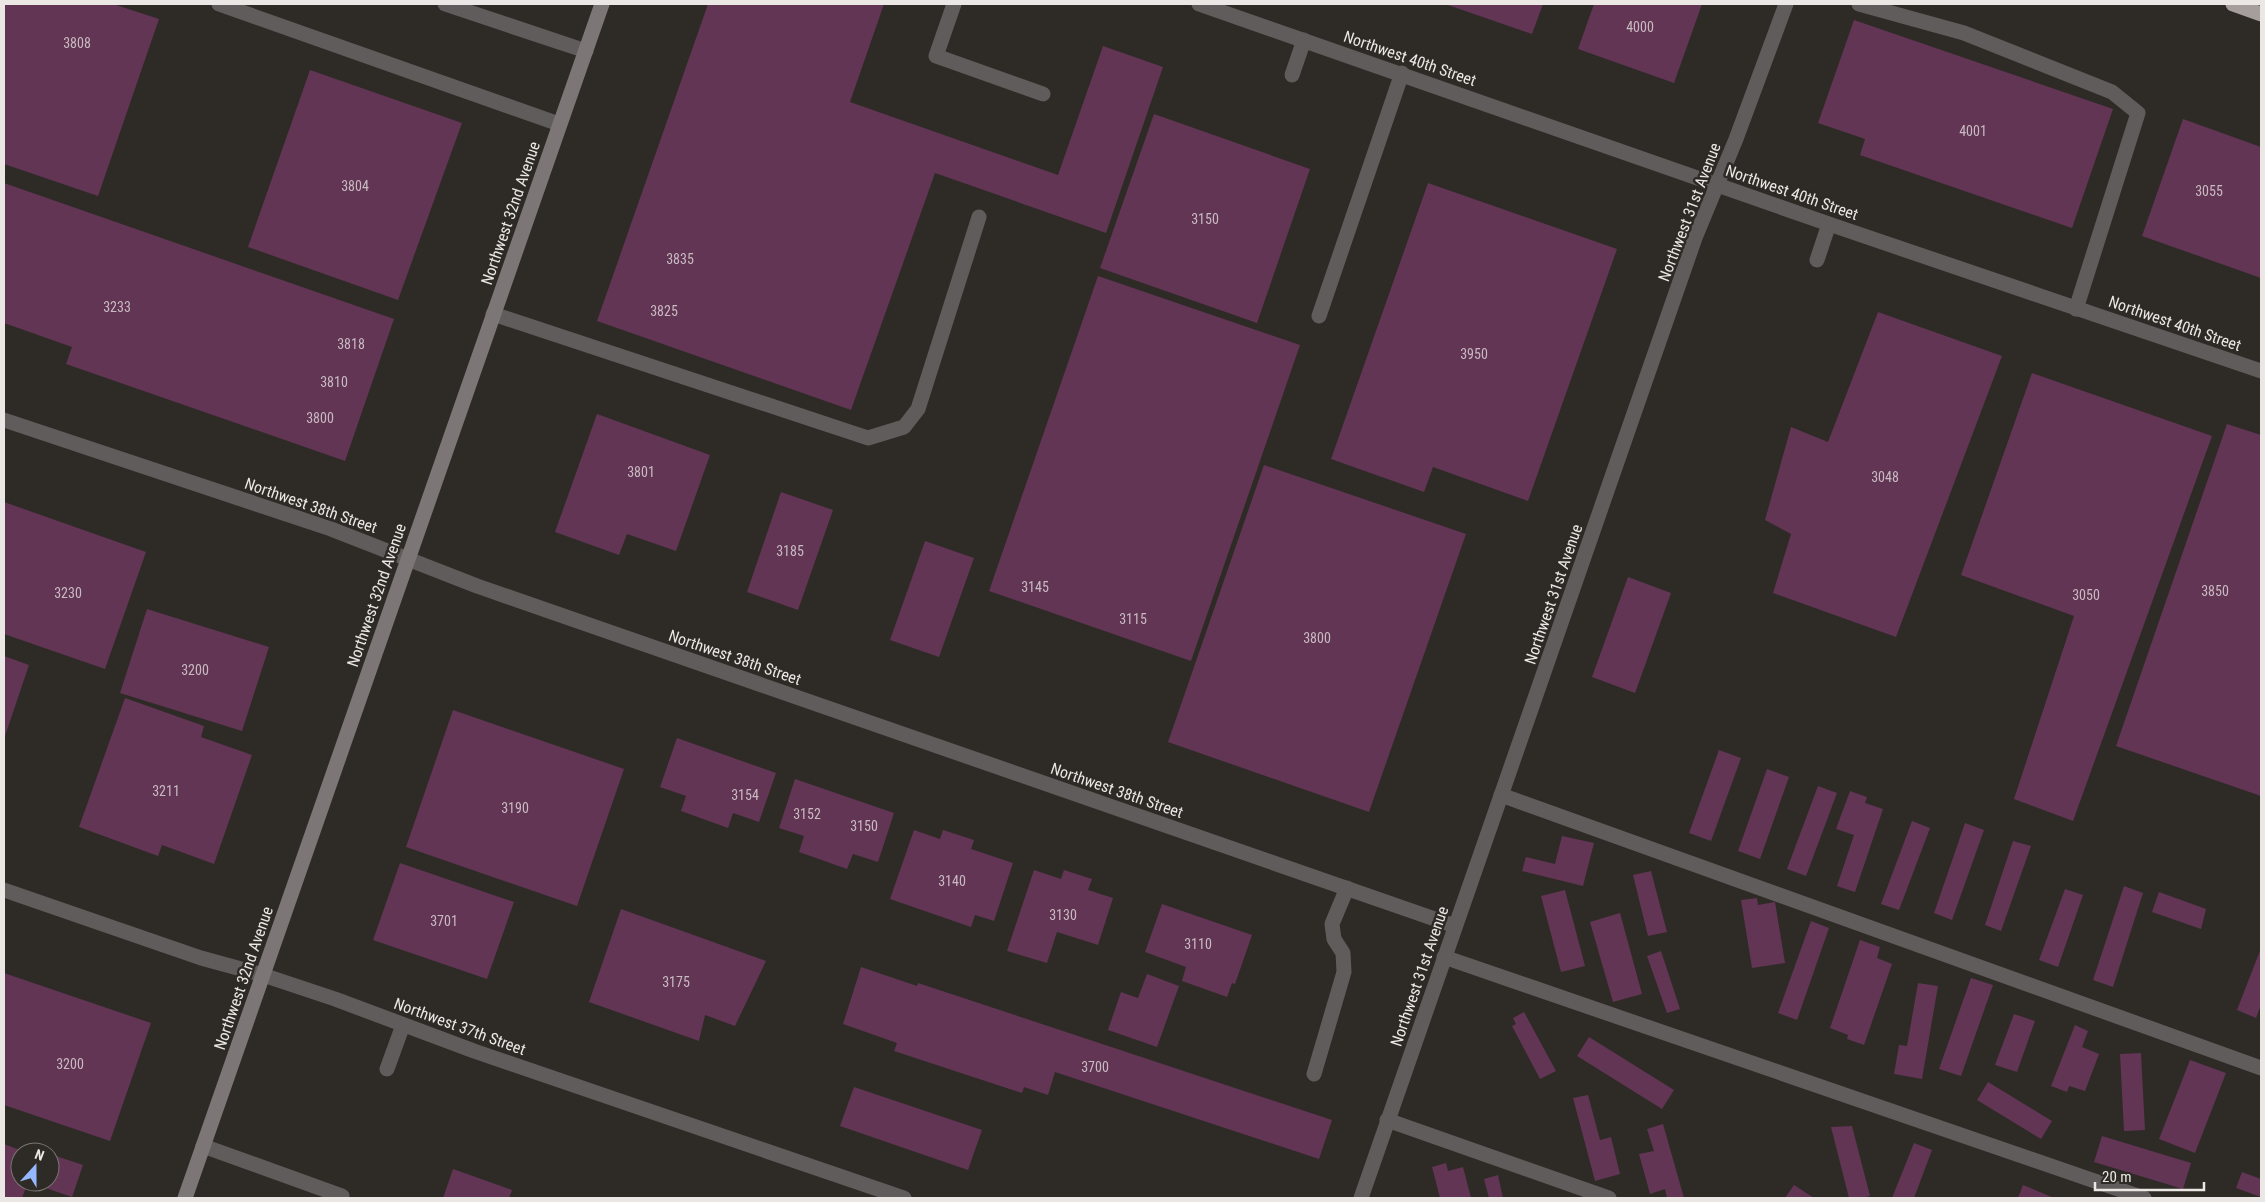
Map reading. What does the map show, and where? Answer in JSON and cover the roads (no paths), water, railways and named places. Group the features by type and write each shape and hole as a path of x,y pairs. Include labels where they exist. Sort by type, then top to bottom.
{"highway":[{"path":"2234,4 2261,14"}],"main road":[{"name":"Northwest 32nd Avenue","path":"185,1198 406,559 602,4"}],"street":[{"path":"219,4 559,124"},
{"path":"445,4 586,51"},
{"path":"954,4 936,56 1043,94"},
{"name":"Northwest 40th Street","path":"1199,4 1402,73 1829,224 2261,371"},
{"name":"Northwest 31st Avenue","path":"1360,1198 1692,248 1736,139 1786,4"},
{"path":"1860,4 1964,33 2112,92 2138,113 2076,309"},
{"path":"1292,75 1304,40"},
{"path":"1319,316 1402,73"},
{"path":"493,314 868,438 904,428 918,409 979,217"},
{"path":"1817,260 1829,224"},
{"name":"Northwest 38th Street","path":"4,420 330,529 477,586 1455,926"},
{"path":"1501,795 2261,1068"},
{"path":"1314,1074 1344,972 1343,953 1334,938 1332,924 1347,888"},
{"name":"Northwest 37th Street","path":"4,890 201,958 263,975 335,999 403,1025 904,1198"},
{"path":"1444,957 2144,1198"},
{"path":"387,1069 403,1025"},
{"path":"1387,1120 1609,1198"},
{"path":"203,1146 342,1196"}]}
